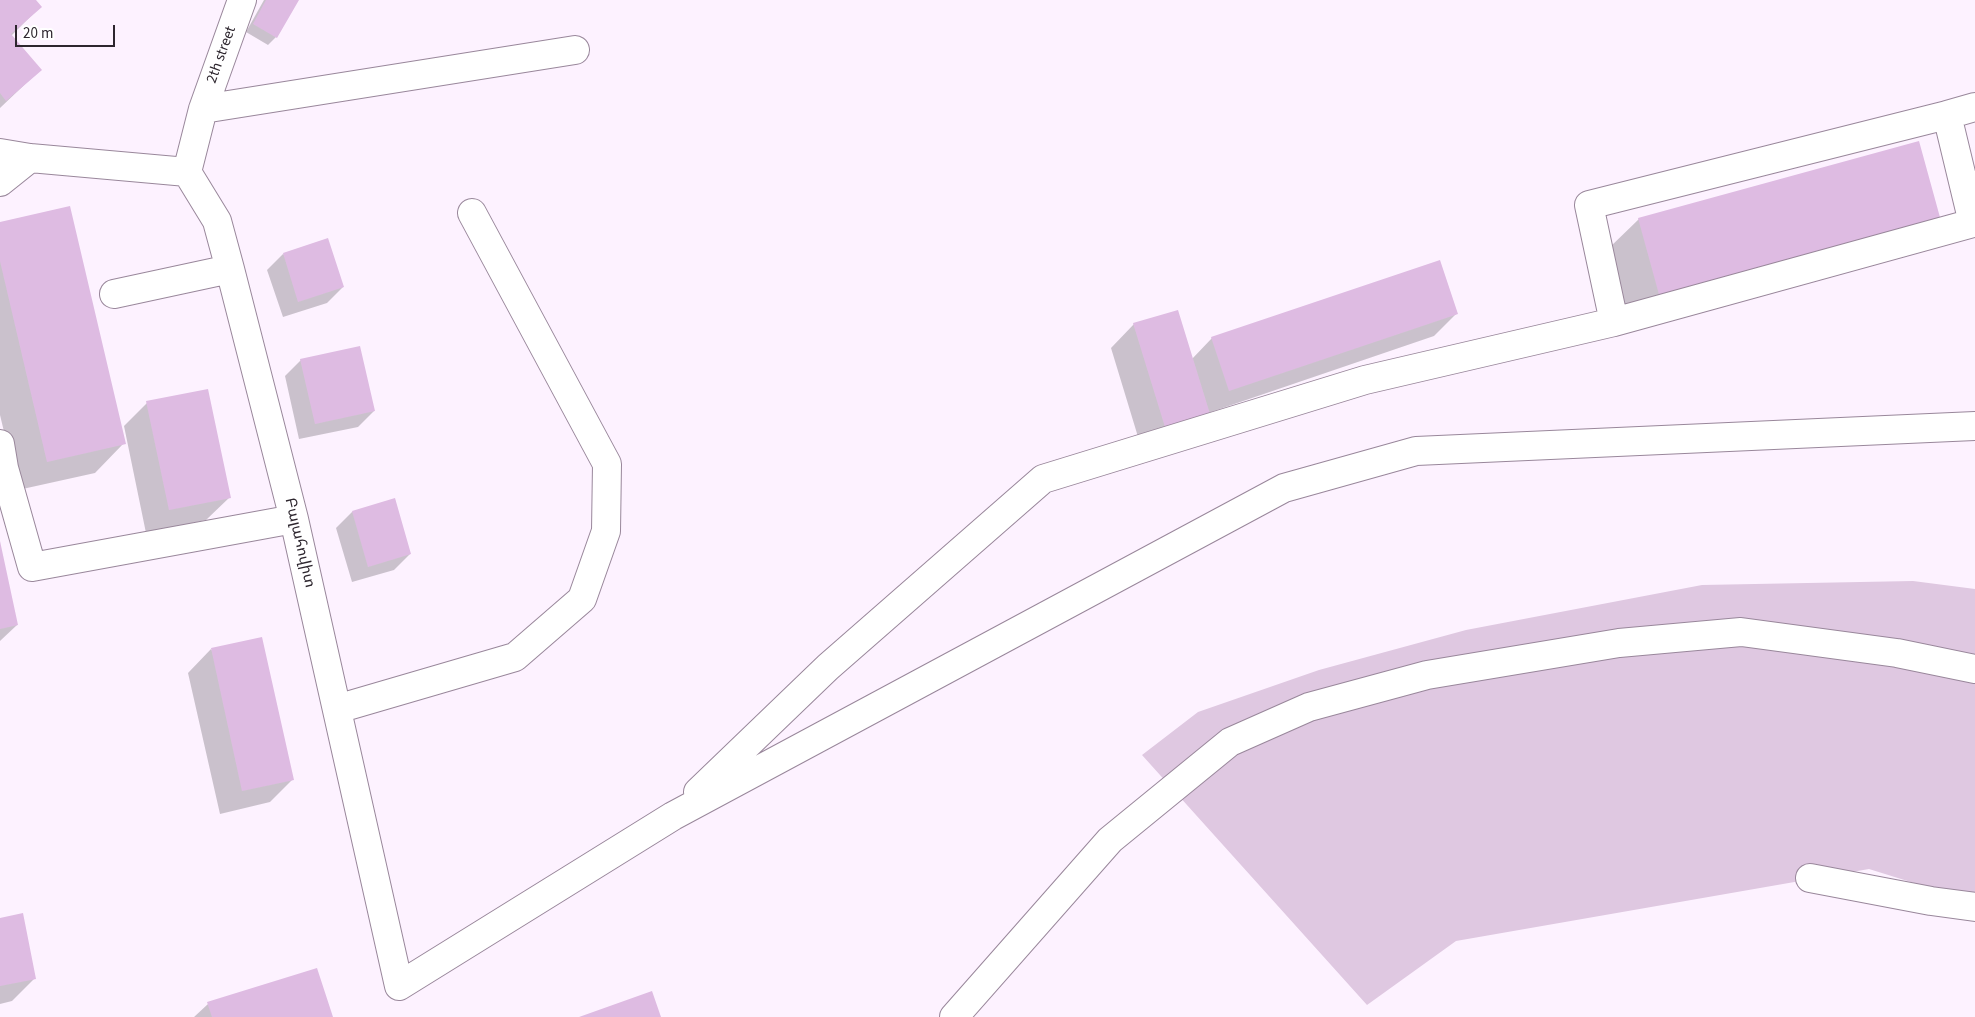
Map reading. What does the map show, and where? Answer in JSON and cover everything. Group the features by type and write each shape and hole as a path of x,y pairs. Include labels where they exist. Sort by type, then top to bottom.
{"street":[{"name":"2th street","path":"203,109 242,0"},
{"path":"0,153 30,158 188,172 203,109 575,50"},
{"path":"1614,322 1589,205 1975,107"},
{"path":"673,816 828,667 1043,479 1365,380 1614,322 1973,223 1947,115"},
{"path":"0,182 30,158"},
{"name":"Բալահովիտ","path":"188,172 217,221 230,268 294,518 399,986 673,816"},
{"path":"337,709 515,657 582,599 606,531 607,464 472,213"},
{"path":"114,294 230,268"},
{"path":"673,816 1284,488 1416,451 1975,426"},
{"path":"1,460 32,567 294,518"},
{"path":"954,1017 1110,840 1230,742 1309,707 1427,675 1620,643 1741,632 1897,653 1975,669"},
{"path":"1810,878 1931,901 1975,907"}],"shaded area":[{"path":"1913,581 1975,589 1975,902 1869,869 1456,941 1367,1005 1142,755 1198,712 1319,670 1466,630 1702,585"}],"building":[{"path":"0,0 36,0 42,7 11,34 42,70 6,101 0,93"},
{"path":"266,0 299,0 277,38 253,24"},
{"path":"1919,141 1941,221 1660,298 1638,218"},
{"path":"70,206 126,444 47,462 0,261 0,222"},
{"path":"328,238 344,287 298,302 283,253"},
{"path":"1440,260 1458,314 1229,391 1211,337"},
{"path":"1178,310 1210,414 1165,427 1133,323"},
{"path":"360,346 375,411 315,424 300,359"},
{"path":"208,389 231,498 169,510 146,401"},
{"path":"395,498 411,554 368,567 352,511"},
{"path":"0,541 18,625 0,629"},
{"path":"262,637 294,780 242,791 211,648"},
{"path":"23,913 36,979 0,986 0,918"},
{"path":"317,968 333,1017 212,1017 207,1002"},
{"path":"652,991 661,1017 579,1017"}]}
